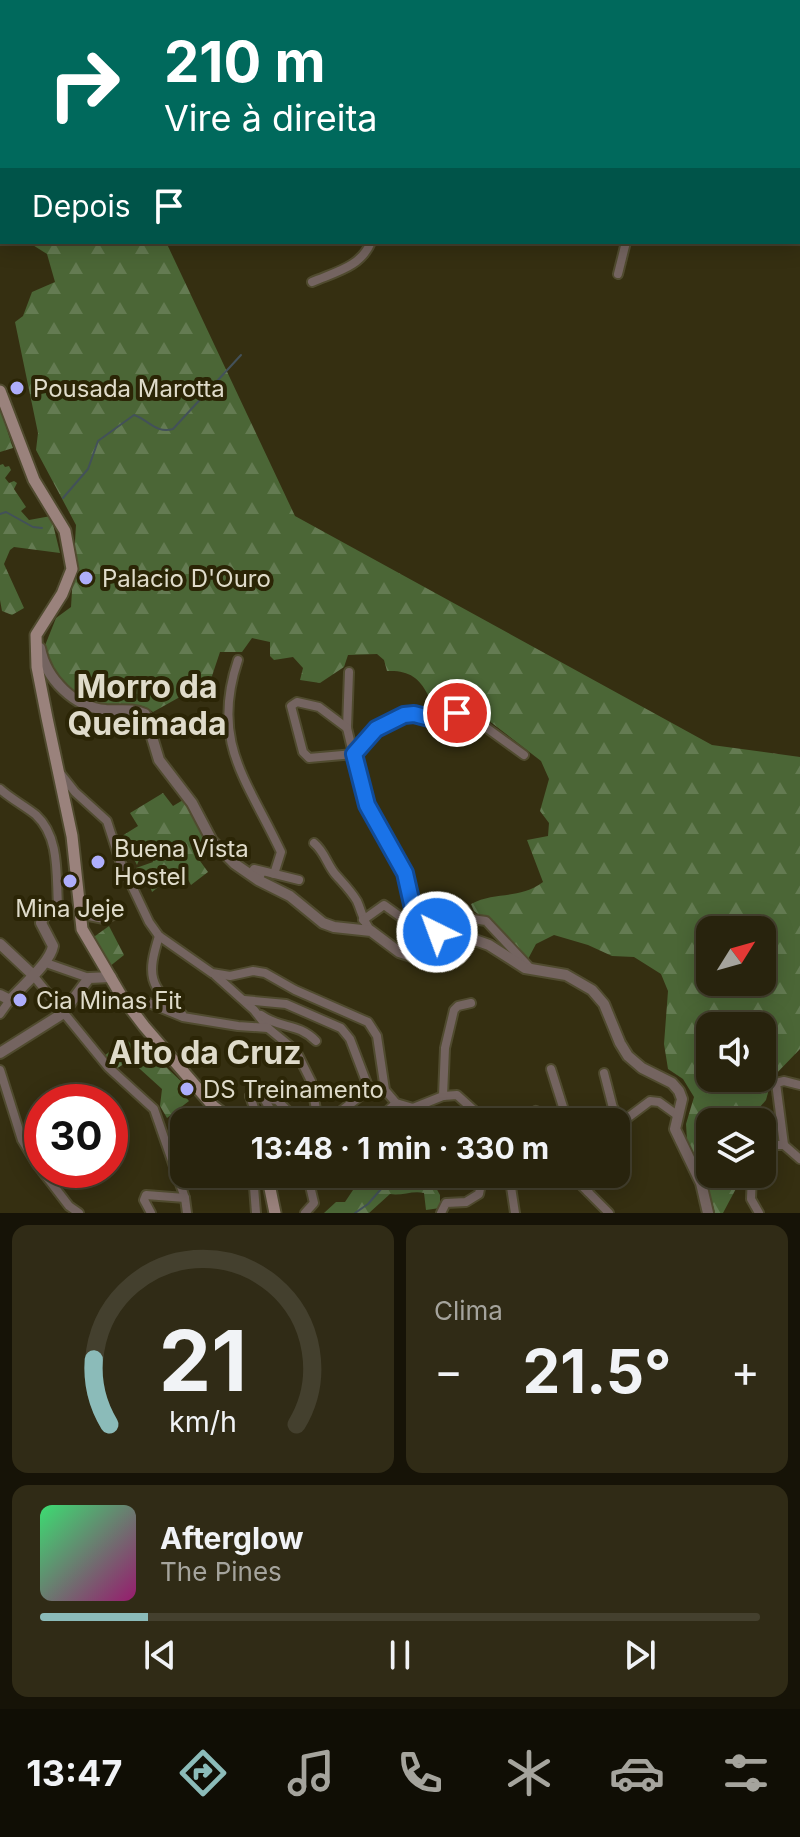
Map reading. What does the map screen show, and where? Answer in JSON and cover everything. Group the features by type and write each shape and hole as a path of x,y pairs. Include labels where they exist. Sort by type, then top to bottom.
{"main road":[{"path":"0,391 34,480 65,531 72,569 62,594 36,635 37,667 72,836 79,914 85,937 131,1008 217,1108"},
{"path":"270,1188 275,1213"}],"street":[{"path":"618,274 626,244"},
{"path":"312,282 354,264 369,247"},
{"path":"36,635 45,668 74,698 96,708 145,714 159,760 192,803 212,841 250,876 284,892"},
{"path":"238,660 227,697 227,727 236,759 281,852 274,874"},
{"path":"349,672 347,728 367,805 405,873 418,924 437,932 472,919 486,921 532,970"},
{"path":"347,728 319,707 297,702 291,706 306,757 354,754 376,729 397,718 411,714 433,719 454,713 473,718 524,755"},
{"path":"57,769 75,792 107,821 120,861 149,922 159,936 244,1000 268,1028 300,1057 311,1081 316,1108"},
{"path":"0,789 37,816 49,831 58,905 44,916 41,923 53,946 46,963 5,997 0,1014"},
{"path":"314,843 324,852 335,875 356,899 363,920 371,931 399,952 417,959 431,959 457,941 475,940 532,970 566,975 592,990 604,1004 628,1056 642,1068 672,1083 679,1091 682,1099 675,1123 678,1138 701,1183 708,1213"},
{"path":"299,880 253,869 329,926 371,931"},
{"path":"363,920 384,905 412,925"},
{"path":"79,914 104,919 116,914"},
{"path":"159,936 150,965 151,975 172,1005 187,1017"},
{"path":"0,944 32,974 62,1014 124,1085 147,1100 154,1109 185,1198 187,1213"},
{"path":"46,963 89,978 111,977"},
{"path":"212,973 224,976 253,971 265,973 295,990 368,1022 377,1036 385,1090 396,1103 413,1108 451,1094 470,1108"},
{"path":"0,1053 62,1014 89,978"},
{"path":"244,1000 286,1004 336,1025 348,1034 369,1089 346,1108"},
{"path":"131,1008 144,1001 187,1017 268,1028"},
{"path":"443,1096 445,1048 454,1010 471,1003"},
{"path":"254,1010 278,1024 299,1027 316,1041"},
{"path":"551,1069 562,1108"},
{"path":"0,1070 22,1140 69,1210 79,1213"},
{"path":"604,1073 613,1108"},
{"path":"799,1161 784,1145 776,1083 784,1081 800,1085"},
{"path":"254,1108 250,1096 280,1102 286,1108"},
{"path":"265,1100 269,1108"},
{"path":"630,1116 646,1103 654,1101 677,1115"},
{"path":"391,1108 396,1103"},
{"path":"776,1145 784,1145"},
{"path":"254,1188 256,1213"},
{"path":"305,1213 314,1203 310,1188"},
{"path":"441,1213 446,1203 466,1202 479,1194 480,1188"},
{"path":"511,1188 515,1213"},
{"path":"584,1188 609,1213"},
{"path":"588,1188 588,1192"},
{"path":"751,1188 751,1199 759,1213"},
{"path":"151,1213 144,1200 146,1195 185,1198"}],"green space":[{"path":"31,244 167,244 295,516 712,745 800,757 800,1049 776,1074 776,1012 696,1012 696,1092 768,1092 759,1108 696,1108 696,1159 687,1140 686,1124 694,1097 683,1079 668,1069 664,1044 668,991 661,974 634,957 612,956 554,935 536,944 528,959 514,943 474,911 471,904 480,900 525,891 543,882 527,840 548,836 549,823 540,811 549,779 541,761 458,697 428,695 412,676 387,671 384,660 377,654 348,655 344,667 320,683 300,680 303,668 293,657 274,660 270,656 270,642 252,638 242,652 220,652 212,676 216,690 204,688 203,679 186,684 187,693 153,712 140,706 93,702 64,686 44,648 56,618 71,607 76,525 36,450 38,433 15,322 23,316 32,292 55,282 47,254"},
{"path":"0,408 13,448 0,452"},
{"path":"0,465 11,470 5,478 9,483 17,483 14,489 26,507 21,511 29,520 51,516 60,553 14,547 10,550 4,564 24,608 12,615 2,611 0,600"},
{"path":"163,793 173,806 183,800 211,846 195,854 208,872 191,885 182,869 152,892 145,872 138,874 136,868 153,862 151,856 139,860 137,865 122,836 138,826 130,813"},
{"path":"109,926 124,955 109,967 91,939"},
{"path":"149,1036 171,1060 165,1066 185,1085 180,1091 189,1101 180,1108 170,1108 167,1118 160,1106 162,1089 130,1060 116,1069 104,1056 126,1039 136,1049"},
{"path":"349,1188 436,1188 440,1195 440,1208 426,1210 424,1193 416,1192 390,1194 369,1213 324,1213 336,1202 345,1202 353,1190"},
{"path":"708,1188 736,1188 723,1213 715,1213"}],"waterway":[{"path":"63,498 88,469 98,441 134,415 162,430 173,429 241,355"},
{"path":"0,514 6,512 33,527 42,528"},
{"path":"355,1213 382,1188"}],"place":[{"name":"Pousada Marotta","path":"17,388"},
{"name":"Palacio D'Ouro","path":"86,578"},
{"name":"Buena Vista Hostel","path":"98,862"},
{"name":"Mina Jeje","path":"70,881"},
{"name":"Cia Minas Fit","path":"20,1000"},
{"name":"DS Treinamento","path":"187,1089"}],"district":[{"name":"Morro da Queimada","path":"147,704"},
{"name":"Alto da Cruz","path":"205,1052"}],"route":[{"path":"437,932 422,928 416,922 405,873 367,805 354,754 376,729 404,715 433,719 457,713"}]}
